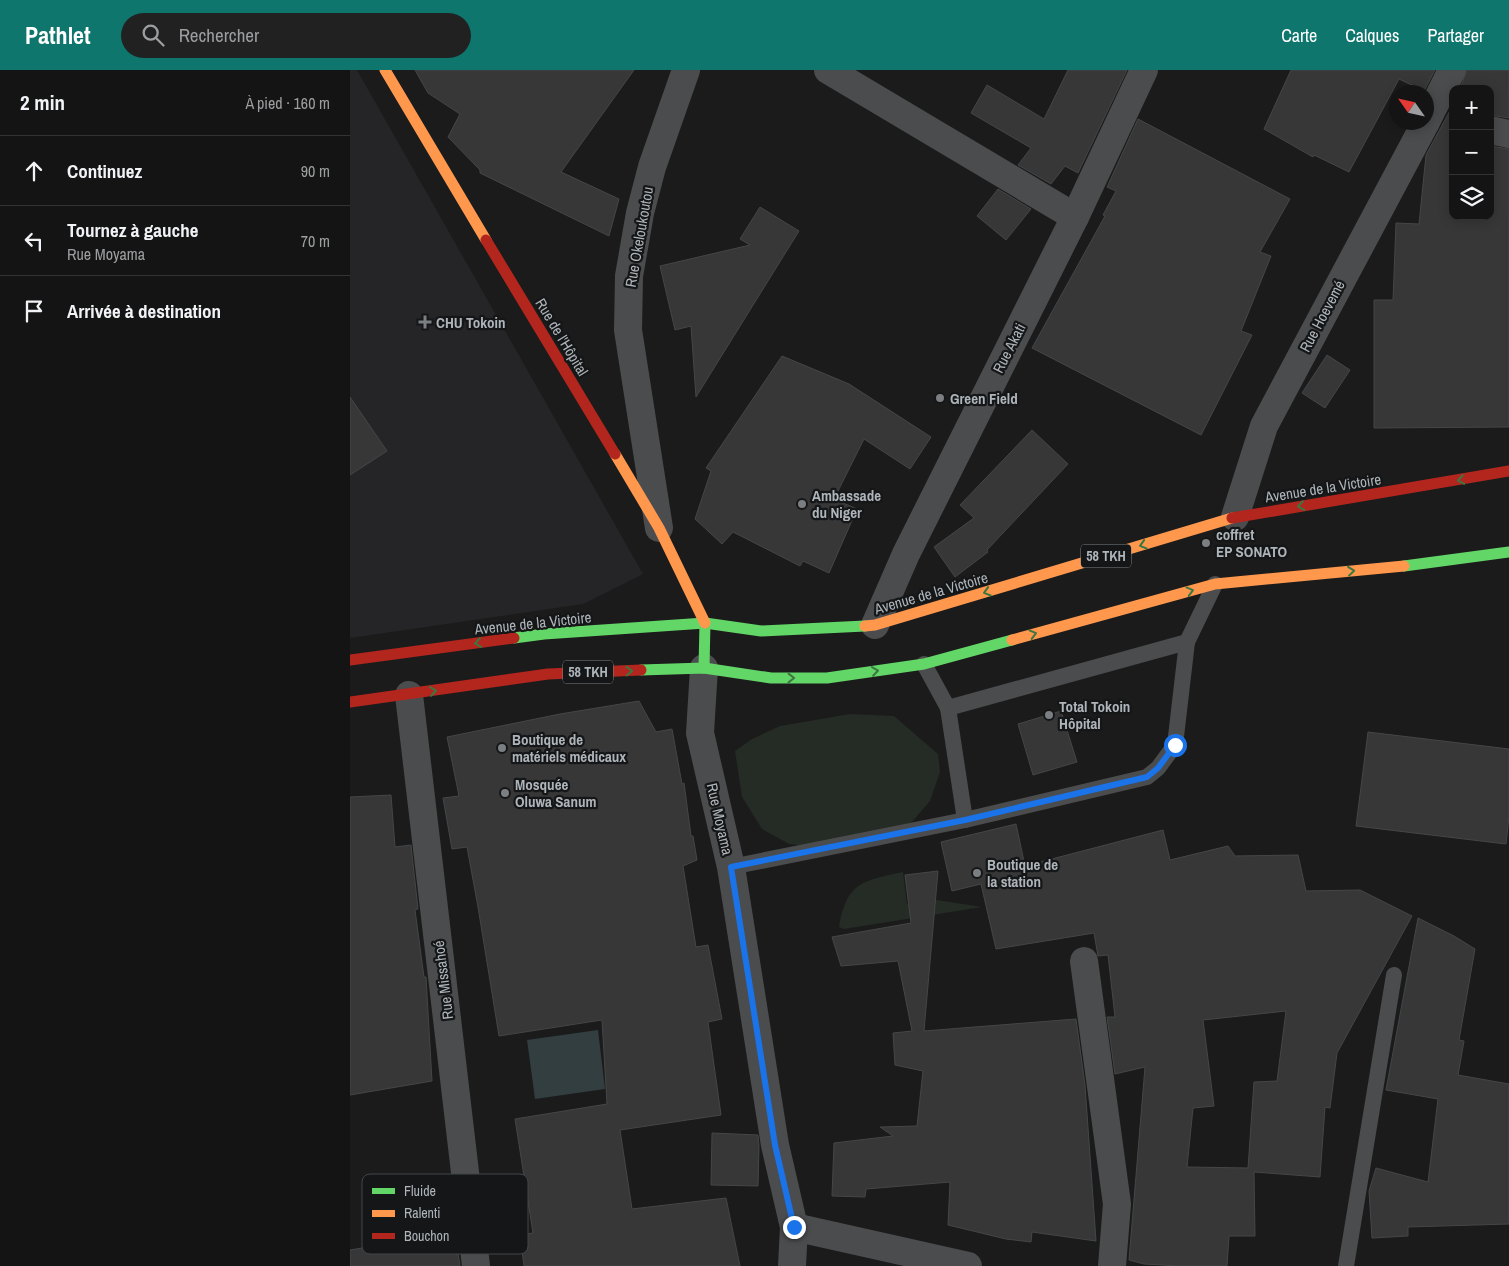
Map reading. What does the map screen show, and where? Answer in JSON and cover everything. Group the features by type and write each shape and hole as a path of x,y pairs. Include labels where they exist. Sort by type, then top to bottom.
{"main road":[{"name":"Rue de l'Hôpital","path":"385,70 659,528 705,623"},
{"name":"Avenue de la Victoire","path":"350,660 544,634 705,623 761,631 875,625 1235,517 1509,472"},
{"name":"58 TKH","path":"350,702 548,674 704,668 771,678 827,678 924,664 1215,584 1424,564 1509,552"},
{"path":"704,668 705,623"}],"street":[{"name":"Rue Okeloukoutou","path":"659,528 628,330 629,276 640,213 652,167 686,70"},
{"path":"828,70 1075,217"},
{"name":"Rue Akati","path":"875,625 906,554 1075,217 1144,70"},
{"name":"Rue Hoevemé","path":"1434,121 1452,70"},
{"name":"Rue Hoevemé","path":"1235,517 1264,426 1429,130"},
{"path":"1494,131 1509,134"},
{"name":"Rue Moyama","path":"704,668 700,733 731,867 775,1145 794,1227 792,1266"},
{"name":"Rue Missahoé","path":"409,694 465,1174"},
{"path":"1084,961 1117,1204 1112,1266"},
{"path":"794,1227 968,1266"}],"lane":[{"path":"731,867 965,820 1147,777 1158,768 1175,745 1187,642 1215,584"},
{"path":"948,708 1187,642"},
{"path":"924,664 948,708 965,820"},
{"path":"1346,1266 1394,975"}],"shaded area":[{"name":"CHU Tokoin","path":"350,70 357,70 643,574 583,604 350,638"},
{"path":"850,714 894,716 938,754 940,772 930,801 912,822 898,833 812,847 789,844 762,829 742,797 735,751 752,739 780,726"},
{"path":"903,872 907,904 937,900 982,907 844,929 839,927 842,912 852,892 867,881"},
{"path":"598,1030 605,1089 535,1099 527,1040"}],"building":[{"path":"415,70 634,70 561,172 619,199 609,236 480,173 480,170 448,137 460,114 428,93"},
{"path":"1068,70 1127,70 1078,173 1065,166 1051,184 1018,165 1031,148 971,113 987,85 1044,119"},
{"path":"1291,70 1435,70 1427,85 1412,85 1399,79 1396,85 1389,85 1389,98 1349,172 1314,155 1313,157 1264,129"},
{"path":"1467,70 1509,70 1509,118 1494,116 1494,85 1461,85"},
{"path":"1449,112 1449,220 1494,220 1494,147 1509,149 1509,427 1374,428 1374,300 1393,300 1396,223 1419,224 1426,155"},
{"path":"1138,119 1290,199 1260,252 1271,256 1241,331 1252,335 1201,435 1032,348 1105,216 1103,215 1116,191 1107,187"},
{"path":"998,189 1031,209 1006,240 977,216"},
{"path":"760,207 799,231 696,397 691,326 675,330 660,266 750,245 740,239"},
{"path":"1327,355 1350,370 1325,408 1302,393"},
{"path":"782,356 849,384 931,437 910,469 864,439 834,499 857,509 829,573 803,561 800,566 733,532 722,544 695,519 711,471 706,468"},
{"path":"350,397 387,451 350,475"},
{"path":"1032,430 1068,464 987,550 988,552 955,577 934,547 974,518 960,505"},
{"path":"639,701 656,732 672,729 682,784 684,783 691,836 693,836 697,860 683,866 696,947 708,945 722,1019 708,1022 721,1115 620,1130 632,1209 726,1198 740,1266 524,1266 522,1254 528,1254 528,1234 533,1233 528,1201 528,1174 524,1174 515,1119 607,1104 602,1020 499,1036 467,847 452,849 443,798 459,796 447,737 560,714"},
{"path":"1061,711 1077,762 1033,775 1018,724"},
{"path":"1368,732 1509,749 1509,816 1506,844 1356,826"},
{"path":"391,795 395,847 411,845 418,909 415,910 424,977 426,977 432,1081 350,1095 350,797"},
{"path":"1016,824 1025,866 1163,830 1170,860 1228,846 1235,856 1298,855 1306,891 1360,890 1412,916 1337,1053 1330,1108 1325,1107 1320,1177 1254,1172 1255,1236 1229,1236 1227,1266 1144,1264 1129,1260 1145,1067 1115,1074 1107,1017 1115,1017 1108,955 1098,956 1094,933 996,949 981,884 952,891 941,842","holes":["1286,1011 1277,1081 1254,1082 1248,1168 1187,1167 1193,1108 1214,1106 1203,1020"]},
{"path":"938,871 924,1031 1076,1019 1085,1085 1096,1241 1032,1232 1031,1242 1006,1239 948,1225 950,1182 866,1189 865,1197 832,1196 834,1143 893,1136 880,1127 917,1126 923,1071 895,1065 893,1033 912,1031 898,961 841,966 832,937 911,923 905,875"},
{"path":"1418,918 1475,949 1459,1040 1464,1041 1458,1075 1509,1084 1509,1224 1408,1227 1408,1236 1372,1238 1369,1191 1376,1168 1428,1182 1438,1099 1386,1090"},
{"path":"712,1133 758,1135 758,1186 711,1185"},
{"path":"362,1248 362,1254 458,1254 460,1266 350,1266 350,1250"}],"traffic: fast":[{"path":"1404,566 1509,552"},
{"path":"514,638 544,634 705,623 761,631 865,626"},
{"path":"704,668 705,623"},
{"path":"641,670 704,668 771,678 827,678 924,664 1012,640"}],"traffic: slow":[{"path":"385,70 486,240"},
{"path":"615,454 659,528 705,623"},
{"path":"865,626 875,625 1232,518"},
{"path":"1012,640 1215,584 1404,566"}],"traffic: jam":[{"path":"486,240 615,454"},
{"path":"1232,518 1509,471"},
{"path":"350,660 514,638"},
{"path":"350,702 548,674 641,670"}],"place":[{"name":"CHU Tokoin","path":"425,322"},
{"name":"Green Field","path":"940,398"},
{"name":"Ambassade du Niger","path":"802,504"},
{"name":"coffret EP SONATO","path":"1206,543"},
{"name":"Total Tokoin Hôpital","path":"1049,715"},
{"name":"Boutique de matériels médicaux","path":"502,748"},
{"name":"Mosquée Oluwa Sanum","path":"505,793"},
{"name":"Boutique de la station","path":"977,873"}],"route":[{"path":"794,1227 775,1145 731,867 965,820 1147,777 1158,768 1175,745"}]}
